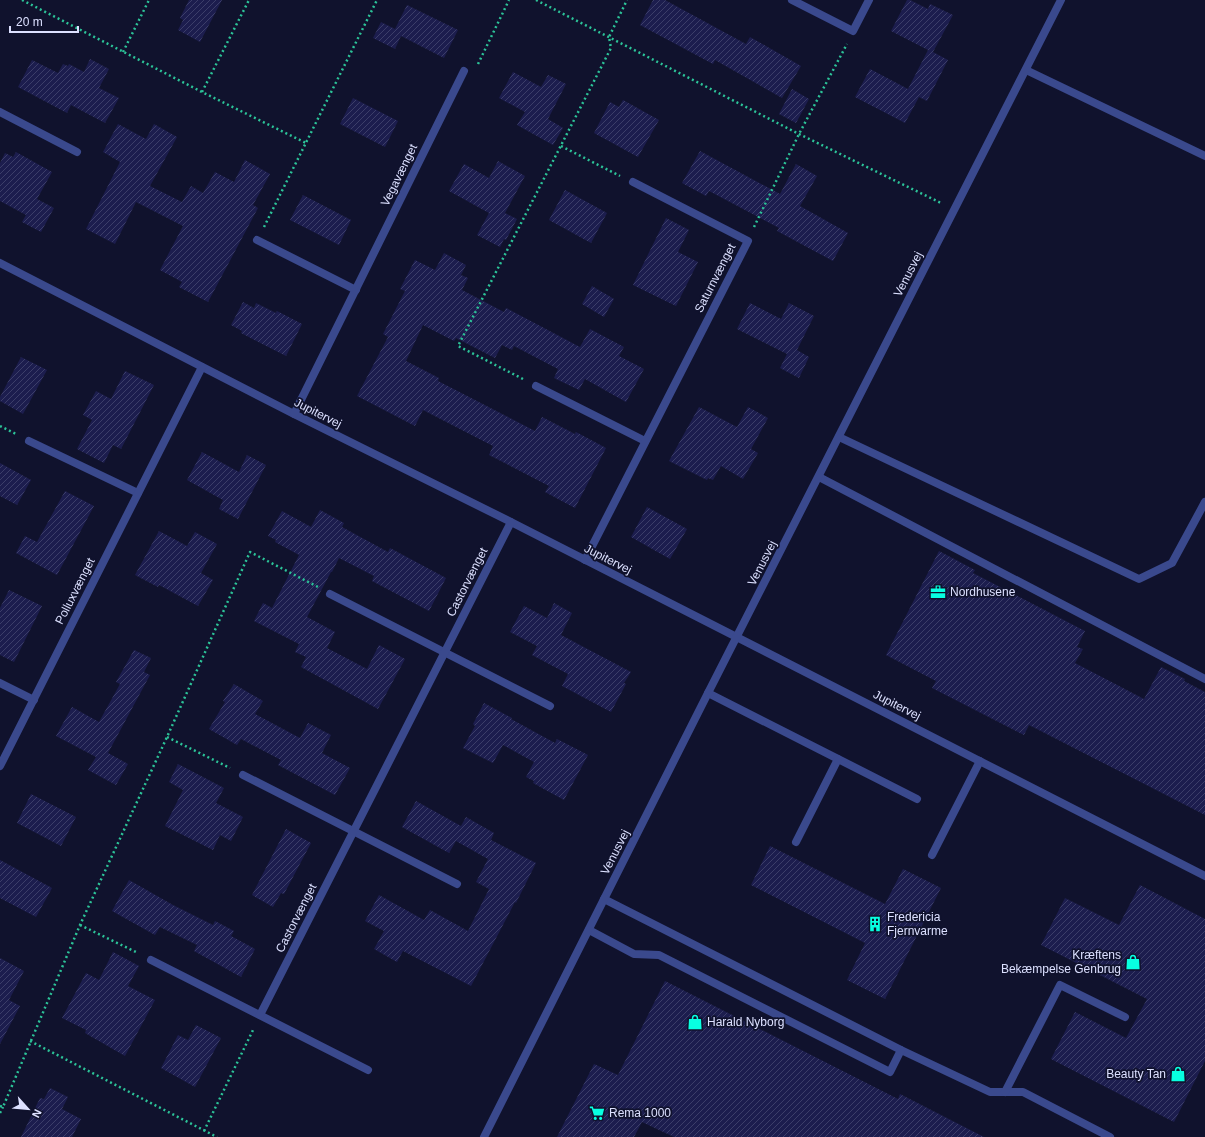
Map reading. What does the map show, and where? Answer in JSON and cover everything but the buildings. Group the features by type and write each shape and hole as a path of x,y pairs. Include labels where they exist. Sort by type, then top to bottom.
{"street":[{"path":"792,0 853,31 869,0"},
{"name":"Venusvej","path":"484,1137 1061,0"},
{"path":"1026,70 1205,156"},
{"name":"Vegavænget","path":"294,414 464,71"},
{"path":"0,112 77,152"},
{"name":"Saturnvænget","path":"585,560 748,241 633,182"},
{"path":"257,240 356,290"},
{"name":"Jupitervej","path":"0,263 294,414 511,522 1205,876"},
{"name":"Polluxvænget","path":"0,766 202,367"},
{"path":"536,386 645,442"},
{"path":"839,437 1139,579 1172,563 1205,502"},
{"path":"30,441 138,493"},
{"path":"818,477 1205,679"},
{"name":"Castorvænget","path":"260,1015 511,522"},
{"path":"330,594 550,706"},
{"path":"0,683 34,700"},
{"path":"708,693 917,799"},
{"path":"796,842 838,759"},
{"path":"932,856 980,761"},
{"path":"243,775 458,884"},
{"path":"604,900 902,1050 990,1092 1023,1092 1110,1137"},
{"path":"589,930 634,954 659,955 890,1072 902,1050"},
{"path":"151,960 368,1070"},
{"path":"1005,1092 1060,985 1125,1017"}],"path":[{"path":"22,0 202,92 306,143"},
{"path":"123,52 149,0"},
{"path":"202,92 249,0"},
{"path":"257,240 377,0"},
{"path":"464,71 475,71 509,0"},
{"path":"536,0 799,134 954,210"},
{"path":"536,386 458,346 611,48 609,36 627,0"},
{"path":"748,241 799,134 853,31"},
{"path":"561,146 633,182"},
{"path":"0,1113 1,1106 80,925 250,552 330,594"},
{"path":"166,737 243,775"},
{"path":"80,925 151,960"},
{"path":"204,1130 260,1015"},
{"path":"30,1041 217,1137"}],"place":[{"name":"Nordhusene","path":"938,592"},
{"name":"Fredericia Fjernvarme","path":"875,924"},
{"name":"Kræftens Bekæmpelse Genbrug","path":"1133,962"},
{"name":"Harald Nyborg","path":"695,1022"},
{"name":"Beauty Tan","path":"1178,1074"},
{"name":"Rema 1000","path":"597,1113"}]}
